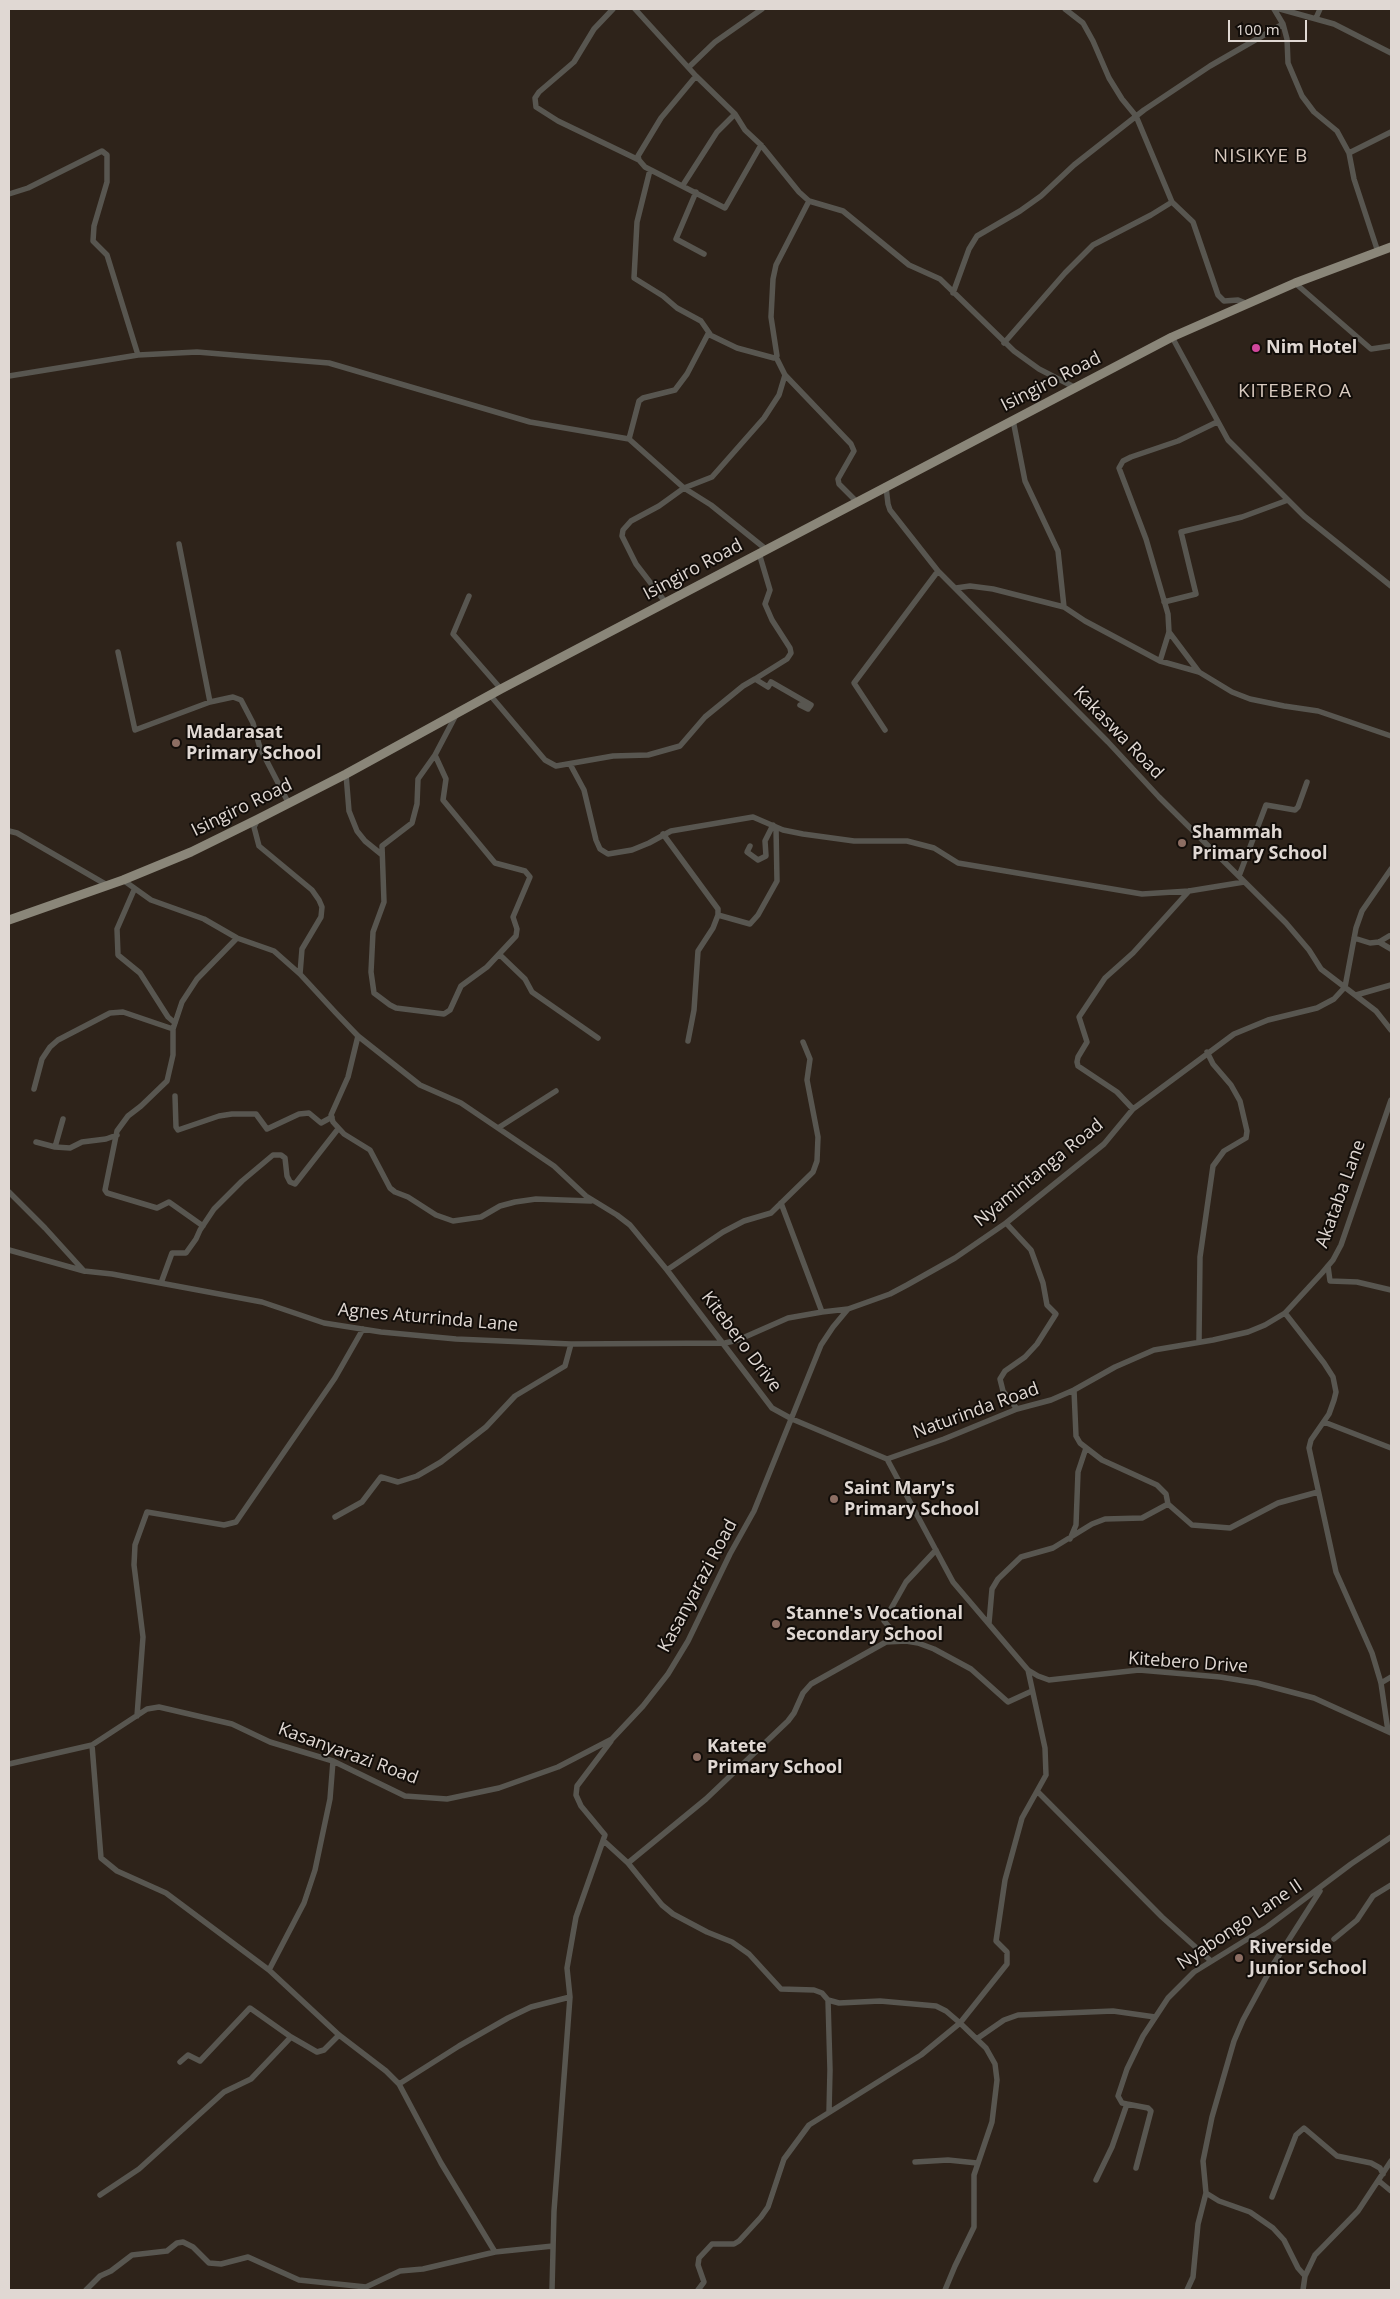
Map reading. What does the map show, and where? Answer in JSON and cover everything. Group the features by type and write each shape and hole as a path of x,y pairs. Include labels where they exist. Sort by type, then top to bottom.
{"main road":[{"name":"Isingiro Road","path":"9,920 107,886 191,852 289,804 501,689 1172,338 1295,283 1391,247"}],"street":[{"path":"613,9 594,29 574,62 539,92 534,103 540,110 558,121 639,160 650,170 727,207 761,145"},
{"path":"635,9 696,76 734,114 761,145 784,176 810,201 843,211 909,265 940,279 1004,343 1039,369 1076,388"},
{"path":"689,67 721,37 762,9"},
{"path":"1065,9 1083,23 1109,78 1122,99 1136,116 1172,202 1185,212 1193,222 1218,295 1224,300 1238,300 1248,304"},
{"path":"1274,9 1283,24 1287,39 1288,63 1302,96 1314,112 1337,130 1350,153 1354,179 1378,252"},
{"path":"1280,9 1334,24 1391,53"},
{"path":"1316,18 1320,9"},
{"path":"953,293 969,249 977,236 1020,211 1040,196 1074,165 1136,116 1210,66 1283,24"},
{"path":"639,160 638,156 661,118 696,76"},
{"path":"683,185 717,132 734,114"},
{"path":"1350,153 1391,132"},
{"path":"9,194 28,188 102,151 107,155 106,182 94,226 93,241 107,255 138,355"},
{"path":"650,170 637,222 634,278 663,296 677,308 701,321 710,334 737,348 776,357"},
{"path":"696,192 676,238 704,254"},
{"path":"810,201 786,246 773,279 771,317 777,348 776,357 785,375 851,444 854,451 838,480 839,484 857,502"},
{"path":"1004,343 1065,273 1093,245 1172,202"},
{"path":"1295,283 1371,349 1391,346"},
{"path":"629,439 639,401 643,398 675,390 687,374 707,336 710,334"},
{"path":"1172,338 1228,440 1304,516 1391,586"},
{"path":"9,376 138,355 197,352 329,363 530,422 629,439 684,488 711,505 763,552 770,590 765,604 791,653 787,660 743,686 705,717 680,746 648,755 613,756 556,766 545,760 490,695"},
{"path":"666,602 636,564 622,536 623,530 631,521 659,506 684,488 712,477 764,418 779,395 785,375"},
{"path":"1013,420 1025,481 1058,552 1064,607"},
{"path":"1160,661 1169,632 1164,602 1146,539 1123,479 1120,465 1131,457 1178,441 1217,422"},
{"name":"Kakaswa Road","path":"886,487 890,510 938,571 1108,742 1159,797 1286,923 1321,968 1345,988"},
{"path":"1164,602 1196,594 1181,532 1242,517 1288,500"},
{"path":"178,544 210,702"},
{"path":"885,730 854,683 938,571"},
{"path":"956,588 970,586 993,589 1064,607 1085,621 1160,661 1199,672 1232,692 1250,699 1318,711 1391,736"},
{"path":"470,596 452,634 501,689"},
{"path":"1169,632 1199,672"},
{"path":"118,652 135,730 210,702 233,697 241,700 253,723 260,748 289,804"},
{"path":"755,679 768,687 771,682 811,705 808,709 800,706"},
{"path":"435,755 446,779 443,795 446,805 495,863 525,872 530,877 512,917 517,930 516,936 500,955 461,986 448,1012 430,1013 396,1008 383,1002 374,992 371,972 373,932 384,902 381,854 383,843 412,823 417,804 418,779 435,755 456,715"},
{"path":"570,764 584,790 593,829 604,852 613,855 632,850 677,829 754,817 774,826 803,834 835,839 907,841 934,848 958,863 1142,894 1189,891 1244,882"},
{"path":"346,774 349,811 357,831 365,841 381,854"},
{"path":"1239,876 1266,805 1295,810 1298,807 1307,782"},
{"path":"258,819 254,827 258,846 312,890 322,907 321,917 302,949 300,974"},
{"path":"750,846 747,852 758,860 766,856 765,841 774,826"},
{"path":"718,915 750,924 758,915 777,881 774,826"},
{"path":"9,831 17,833 107,886"},
{"path":"663,834 717,905 718,915 714,928 698,951 694,1010 688,1041"},
{"path":"1391,869 1362,911 1354,938 1345,988 1376,1011 1391,1030"},
{"name":"Kitebero Drive","path":"123,880 134,890 161,904 216,924 237,938 274,952 300,974 358,1036 420,1085 460,1103 498,1128 554,1166 592,1201 617,1215 630,1225 668,1270 772,1408 792,1419 887,1459 953,1582 1028,1670 1049,1680 1139,1670 1220,1677 1257,1683 1314,1698 1390,1732"},
{"path":"134,890 117,929 118,954 140,973 174,1026"},
{"path":"1133,1110 1118,1092 1078,1066 1076,1062 1087,1042 1079,1017 1105,978 1133,953 1189,891"},
{"path":"1354,938 1370,943 1379,942 1388,936"},
{"path":"203,1226 169,1202 157,1208 108,1193 105,1190 116,1135 128,1116 167,1081 173,1055 174,1026 182,1002 197,979 237,938"},
{"path":"1379,942 1391,949"},
{"path":"500,955 525,979 532,992 598,1038"},
{"path":"1356,995 1391,984"},
{"name":"Nyamintanga Road","path":"848,1309 890,1294 907,1285 955,1258 1006,1224 1104,1144 1133,1110 1207,1052 1234,1034 1268,1020 1317,1008 1334,999 1345,988"},
{"path":"34,1089 42,1060 50,1047 58,1040 105,1015 122,1012 174,1026"},
{"path":"358,1036 348,1077 334,1108 332,1122 338,1129 370,1150 394,1192 408,1197 425,1209 453,1221 481,1217 500,1206 529,1200 592,1201"},
{"path":"668,1270 723,1232 744,1221 771,1213 814,1172 817,1161 818,1137 807,1080 810,1059 803,1042"},
{"path":"1199,1341 1200,1257 1213,1166 1224,1151 1246,1138 1247,1131 1240,1101 1231,1085 1213,1064 1207,1052"},
{"path":"498,1128 556,1091"},
{"path":"175,1096 176,1127 178,1130 219,1116 232,1114 256,1114 267,1129 299,1114 309,1113 321,1123 332,1117"},
{"name":"Akataba Lane","path":"1199,1341 1213,1340 1248,1332 1265,1325 1284,1313 1328,1266 1342,1245 1391,1100"},
{"path":"55,1147 63,1119"},
{"path":"161,1283 172,1253 186,1253 214,1209 273,1155 281,1155 285,1158 286,1176 290,1182 295,1184 338,1129"},
{"path":"36,1142 55,1147 70,1148 82,1142 106,1139 116,1135"},
{"path":"9,1192 46,1228 84,1271"},
{"path":"782,1203 822,1312"},
{"path":"1006,1224 1032,1250 1043,1283 1047,1305 1056,1314 1037,1344 1025,1357 1005,1371 1000,1379 1003,1391 1017,1409"},
{"name":"Agnes Aturrinda Lane","path":"9,1250 84,1271 262,1302 324,1323 456,1339 571,1344 724,1343 738,1340 788,1318 848,1309"},
{"path":"1328,1266 1330,1281 1357,1282 1391,1290"},
{"path":"792,1419 822,1346 833,1326 848,1309"},
{"path":"1284,1313 1333,1377 1336,1392 1329,1414 1311,1440 1309,1448 1336,1572 1366,1638 1381,1682 1390,1732"},
{"path":"137,1716 143,1637 134,1565 135,1545 147,1512 224,1525 236,1522 335,1378 363,1329"},
{"name":"Naturinda Road","path":"887,1459 944,1439 1017,1409 1051,1400 1074,1390 1115,1367 1154,1350 1199,1341"},
{"path":"335,1517 362,1502 381,1477 398,1482 417,1476 441,1462 486,1427 515,1396 565,1366 571,1344"},
{"path":"1074,1390 1076,1436 1086,1448 1124,1471 1157,1484 1166,1494 1168,1504 1192,1525 1230,1528 1278,1503 1318,1492"},
{"name":"Kasanyarazi Road","path":"9,1764 92,1745 147,1710 159,1707 232,1724 270,1742 333,1761 406,1796 447,1799 499,1788 558,1768 612,1739 653,1693 688,1641 730,1554 754,1511 792,1419"},
{"path":"1324,1422 1391,1448"},
{"path":"1070,1539 1076,1525 1078,1472 1086,1448"},
{"path":"989,1623 992,1589 1011,1565 1021,1557 1053,1548 1092,1524 1105,1519 1142,1518 1168,1504"},
{"path":"895,1641 892,1630 884,1621 906,1582 936,1550"},
{"path":"628,1863 706,1799 788,1722 802,1693 811,1684 886,1642 918,1642 971,1669 1008,1702 1032,1691"},
{"path":"698,2290 704,2282 698,2265 699,2258 712,2244 734,2244 739,2241 761,2217 768,2207 784,2159 809,2125 921,2055 960,2023 1007,1964 1007,1952 996,1940 1005,1880 1022,1818 1046,1775 1047,1761 1028,1670"},
{"path":"1381,1682 1391,1677"},
{"path":"552,2290 553,2246 570,1997 567,1968 576,1917 589,1877 605,1842 603,1831 581,1806 576,1795 577,1786 582,1777 599,1759 612,1739"},
{"path":"92,1745 102,1858 117,1871 166,1893 269,1970 340,2035 386,2071 399,2084 440,2163 495,2252"},
{"path":"269,1970 304,1903 315,1870 330,1799 333,1761"},
{"path":"1038,1792 1162,1917 1211,1961"},
{"name":"Nyabongo Lane II","path":"1127,2104 1122,2103 1118,2098 1123,2079 1154,2017 1182,1982 1211,1961 1267,1928 1325,1883 1391,1837"},
{"path":"605,1842 628,1863 662,1905 673,1914 707,1932 732,1942 749,1954 781,1989 814,1990 822,1993 828,2000 839,2003 880,2001 936,2006 946,2010 978,2038 986,2048 995,2064 997,2080 992,2122 977,2163 973,2186 974,2227 954,2266 945,2290"},
{"path":"1187,2290 1194,2278 1198,2224 1206,2193 1203,2161 1212,2117 1238,2028 1286,1942 1325,1883"},
{"path":"1334,1939 1357,1920 1373,1896 1391,1885"},
{"path":"399,2084 508,2018 531,2007 570,1997"},
{"path":"828,2000 829,2112"},
{"path":"180,2062 188,2055 200,2061 250,2008 290,2037 316,2052 321,2052 340,2035"},
{"path":"978,2038 1004,2020 1018,2015 1113,2011 1154,2017"},
{"path":"100,2194 138,2169 224,2092 251,2079 290,2037"},
{"path":"1096,2180 1112,2147 1127,2104 1148,2108 1151,2111 1136,2168"},
{"path":"1272,2198 1296,2135 1304,2128 1337,2156 1372,2163 1380,2168 1383,2174"},
{"path":"915,2162 948,2160 977,2163"},
{"path":"1303,2290 1305,2276 1314,2255 1358,2211 1391,2160"},
{"path":"1379,2181 1391,2191"},
{"path":"1206,2193 1219,2201 1250,2212 1273,2228 1284,2240 1298,2268 1305,2276"},
{"path":"86,2290 100,2276 111,2271 132,2255 167,2251 177,2243 183,2242 188,2243 209,2263 221,2264 248,2257 299,2280 366,2287 400,2271 423,2269 495,2252 553,2246"}],"place":[{"name":"Nim Hotel","path":"1256,348"},
{"name":"Madarasat Primary School","path":"176,743"},
{"name":"Shammah Primary School","path":"1182,843"},
{"name":"Saint Mary's Primary School","path":"834,1499"},
{"name":"Stanne's Vocational Secondary School","path":"776,1624"},
{"name":"Katete Primary School","path":"697,1757"},
{"name":"Riverside Junior School","path":"1239,1958"}],"district":[{"name":"NISIKYE B","path":"1261,157"},
{"name":"KITEBERO A","path":"1295,392"}]}
